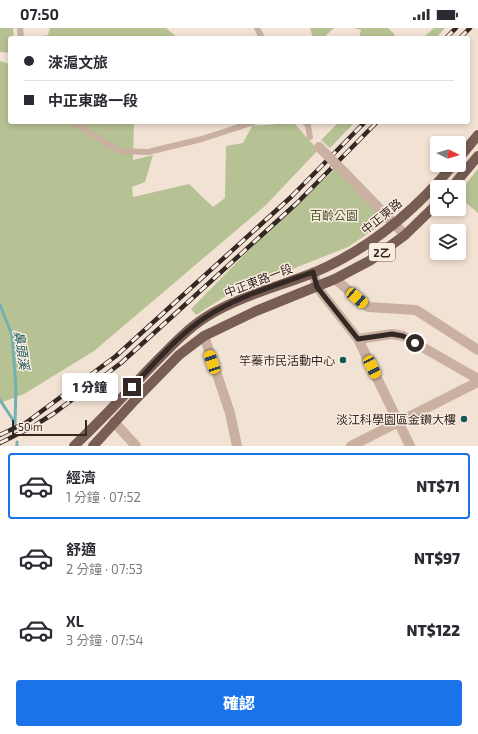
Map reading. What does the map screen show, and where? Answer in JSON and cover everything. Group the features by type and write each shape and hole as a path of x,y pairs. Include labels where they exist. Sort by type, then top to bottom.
{"main road":[{"path":"466,150 478,136"},
{"path":"458,180 478,156"},
{"name":"中正東路","path":"313,272 356,252 396,224 448,172"},
{"name":"2乙","path":"93,446 114,422 179,355 204,336 256,311 335,279 371,260 405,235 430,211"},
{"name":"中正東路一段","path":"74,446 175,342 205,318 231,303 313,272"}],"street":[{"path":"319,147 396,224 405,235"},
{"path":"313,272 317,287 358,339 410,446"},
{"path":"335,279 368,307 416,310 478,350"},
{"path":"358,339 392,334 403,336 478,379"},
{"path":"204,336 230,413 237,446"},
{"path":"351,446 478,382"},
{"path":"114,422 136,446"}],"lane":[{"path":"76,124 119,151 148,152 202,139 248,124"},
{"path":"306,124 310,137"}],"green space":[{"path":"0,28 13,28 14,36 8,36 8,53 0,52"},
{"path":"50,28 166,28 176,36 43,36 48,35"},
{"path":"310,28 334,28 325,36 312,36"},
{"path":"355,28 388,28 395,35 360,36 361,30"},
{"path":"434,28 445,28 438,36 425,36"},
{"path":"0,61 8,63 8,124 134,124 133,160 153,155 145,182 132,187 133,197 189,184 213,207 225,198 226,146 243,143 252,126 295,124 318,150 266,205 94,351 24,394 0,403"},
{"path":"337,124 353,124 330,148 321,140"},
{"name":"百齡公園","path":"336,168 388,220 348,247 229,294 196,315 191,309 254,245"},
{"path":"478,169 478,213 466,203 466,184"}],"waterway":[{"name":"鼻頭溪","path":"0,305 12,335 16,388 15,424"},
{"name":"鼻頭溪","path":"0,400 15,423"}],"railway":[{"path":"448,36 456,28"},
{"path":"462,36 470,28"},
{"path":"0,435 27,422 116,356 291,197 363,124"},
{"path":"0,443 32,427 53,414 121,363 297,203 375,124"}],"place":[{"name":"竿蓁市民活動中心","path":"343,360"},
{"name":"淡江科學園區金鑽大樓","path":"464,419"}],"route":[{"path":"132,387 175,342 205,318 231,303 313,272 317,287 358,339 392,334 403,336 415,343"}]}
